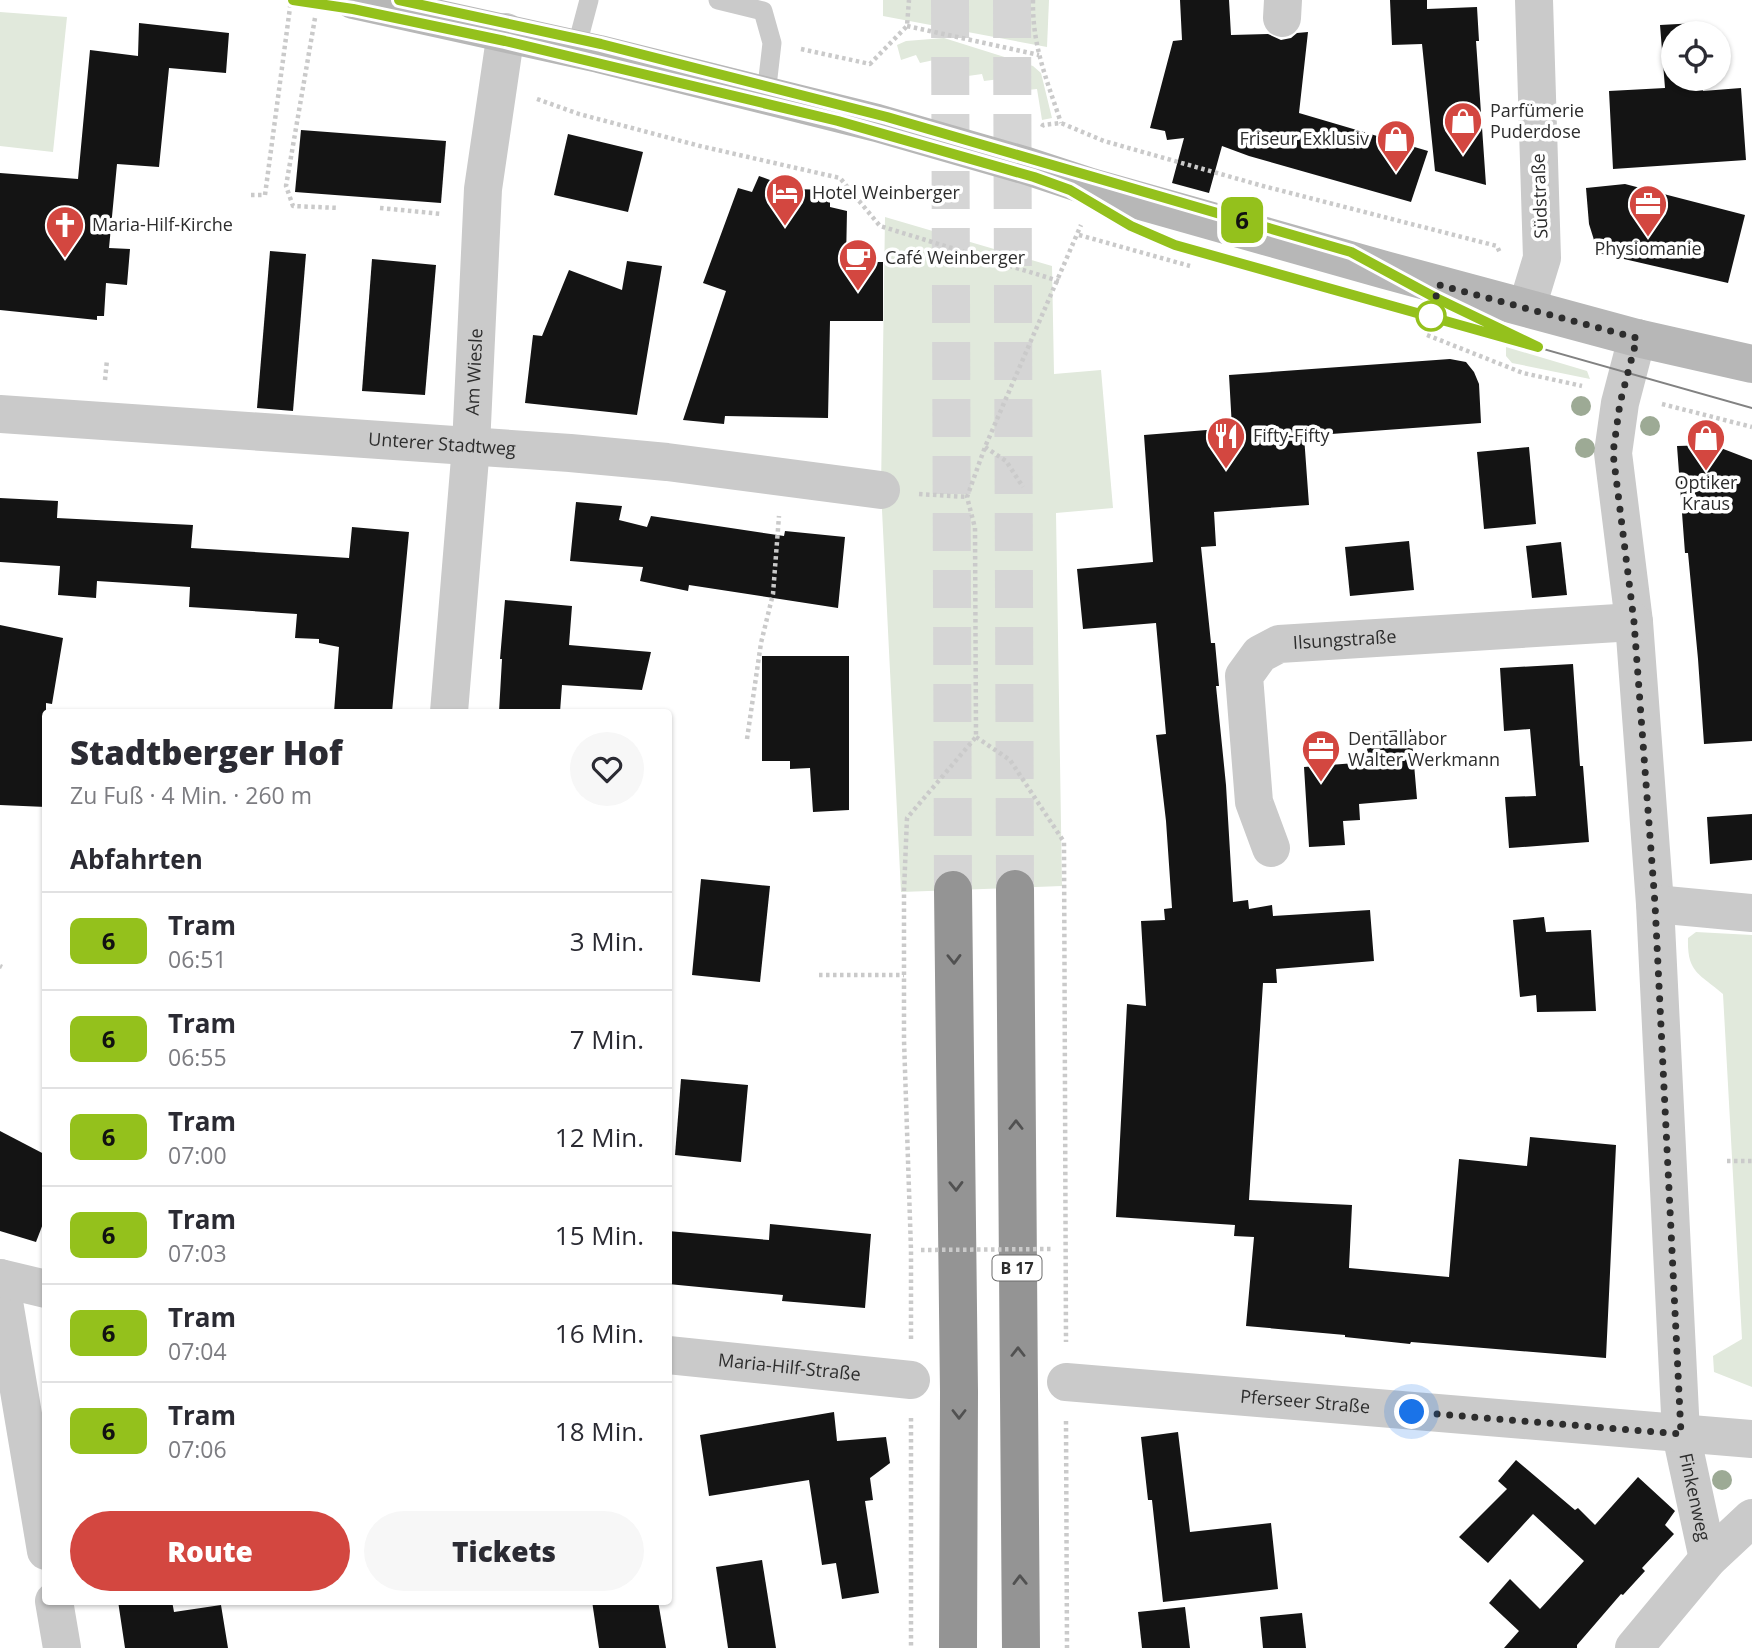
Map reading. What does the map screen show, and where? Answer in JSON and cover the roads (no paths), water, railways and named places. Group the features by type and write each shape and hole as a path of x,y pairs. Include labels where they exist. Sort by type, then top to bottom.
{"highway":[{"name":"B 17","path":"1015,889 1021,1648"},
{"path":"953,890 959,1392 958,1648"}],"street":[{"path":"353,0 576,48 766,95 902,131 1385,270 1637,338 1752,364"},
{"name":"Südstraße","path":"1527,307 1542,258 1534,0"},
{"name":"Am Wiesle","path":"449,709 471,446 481,218 497,83 506,32"},
{"path":"1637,338 1620,403 1613,453 1634,622 1655,904 1681,1434"},
{"name":"Unterer Stadtweg","path":"0,414 667,462 881,490"},
{"name":"Ilsungstraße","path":"1271,848 1254,802 1244,676 1260,654 1279,644 1634,622"},
{"path":"1655,904 1752,913"},
{"path":"42,1288 0,1278 42,1526"},
{"name":"Maria-Hilf-Straße","path":"672,1355 911,1380"},
{"name":"Pferseer Straße","path":"1066,1382 1752,1439"},
{"name":"Finkenweg","path":"1681,1434 1708,1559"},
{"name":"Finkenweg","path":"1634,1648 1708,1559 1752,1518"},
{"path":"55,1605 62,1648"}],"lane":[{"path":"576,48 589,0"},
{"path":"718,0 763,11 772,43 766,95"}],"tunnel":[{"path":"950,0 953,890"},
{"path":"1012,0 1015,889"}],"tram line":[{"path":"293,0 353,9 596,62 813,114 1034,177 1070,190 1131,226 1176,245 1752,408"},
{"name":"6","path":"293,0 353,9 505,41 813,114 1034,177 1070,190 1131,226 1175,245 1538,347 1436,298 1351,252 887,117 601,44 399,0"},
{"path":"399,0 602,44 887,117 1351,252 1504,329"}],"place":[{"name":"Parfümerie Puderdose","path":"1463,155"},
{"name":"Friseur Exklusiv","path":"1396,173"},
{"name":"Hotel Weinberger","path":"785,227"},
{"name":"Physiomanie","path":"1648,238"},
{"name":"Maria-Hilf-Kirche","path":"65,259"},
{"name":"Café Weinberger","path":"858,292"},
{"name":"Fifty-Fifty","path":"1226,470"},
{"name":"Optiker Kraus","path":"1706,472"},
{"name":"Dentallabor Walter Werkmann","path":"1321,783"}]}
